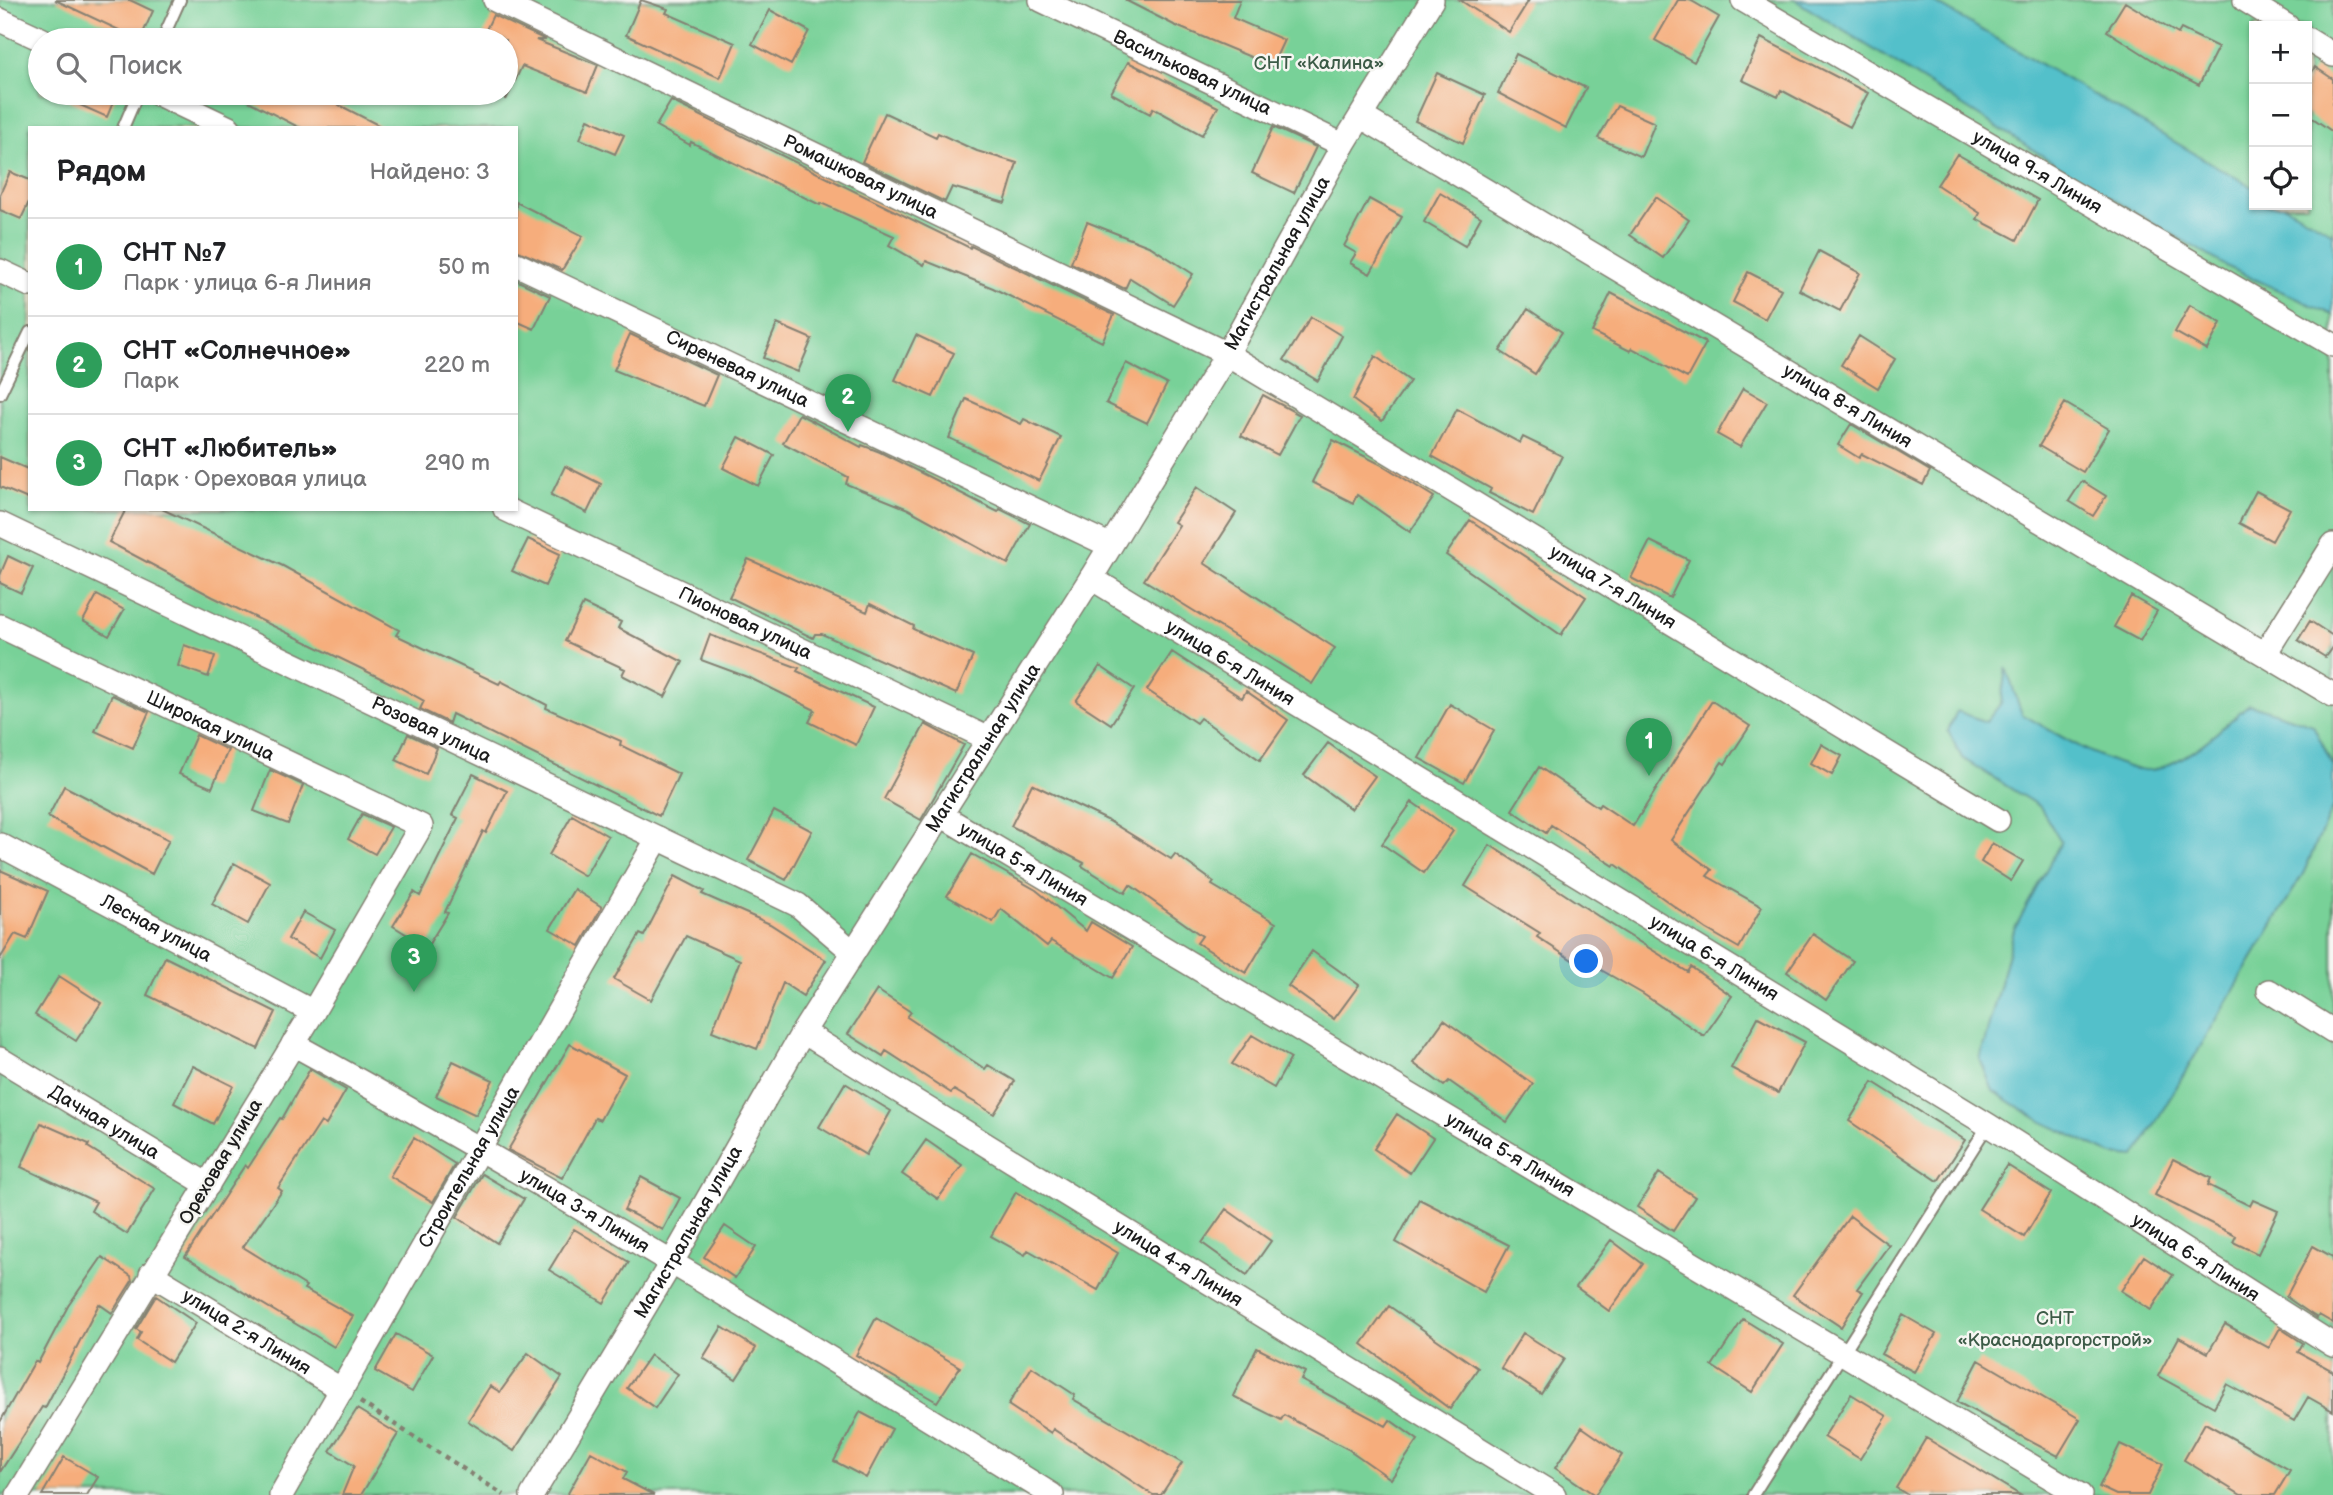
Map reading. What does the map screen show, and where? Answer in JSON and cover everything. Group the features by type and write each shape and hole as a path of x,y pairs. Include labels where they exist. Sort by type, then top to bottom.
{"street":[{"name":"Ромашковая улица","path":"495,0 1227,354"},
{"name":"Васильковая улица","path":"1041,0 1343,145"},
{"name":"Магистральная улица","path":"531,1495 673,1260 803,1032 1091,578 1227,354 1343,145 1432,0"},
{"name":"улица 9-я Линия","path":"1743,0 2333,345"},
{"path":"2245,0 2279,21"},
{"path":"0,20 28,33"},
{"path":"2312,42 2333,55"},
{"path":"181,105 225,126"},
{"name":"улица 8-я Линия","path":"1362,117 2266,652 2333,695"},
{"name":"Сиреневая улица","path":"518,265 1109,545"},
{"path":"0,271 28,284"},
{"name":"улица 7-я Линия","path":"1227,354 1998,820"},
{"name":"Пионовая улица","path":"509,511 988,737"},
{"name":"Розовая улица","path":"0,524 798,905 853,951"},
{"path":"2266,652 2333,545"},
{"name":"улица 6-я Линия","path":"1091,578 1988,1125 2333,1345"},
{"name":"Широкая улица","path":"0,626 421,826"},
{"name":"улица 5-я Линия","path":"941,815 2080,1495"},
{"name":"Ореховая улица","path":"18,1495 313,1012 421,826"},
{"name":"Строительная улица","path":"281,1495 657,838"},
{"name":"Лесная улица","path":"0,845 313,1012"},
{"path":"2269,991 2333,1031"},
{"name":"улица 4-я Линия","path":"803,1032 1554,1495"},
{"name":"улица 3-я Линия","path":"293,1044 479,1146 673,1260 1052,1495"},
{"name":"Дачная улица","path":"0,1059 208,1185"},
{"name":"улица 2-я Линия","path":"151,1274 342,1390"}],"lane":[{"path":"167,28 180,0"},
{"path":"124,126 133,105"},
{"path":"0,394 28,336"},
{"path":"1753,1495 1988,1125"}],"path":[{"path":"342,1390 504,1495"}],"green space":[{"path":"0,0 2333,0 2333,1495 0,1495"}],"water":[{"path":"1795,0 1930,0 2249,185 2249,210 2292,210 2333,233 2333,315 2228,267 2081,180"},
{"path":"2006,668 2022,714 2088,751 2127,766 2143,770 2156,769 2182,758 2206,742 2249,704 2313,725 2333,766 2333,806 2304,872 2135,1157 2113,1155 2041,1121 1993,1091 1980,1059 2014,930 2061,842 2040,807 1962,758 1948,731 1957,711 1986,722 2001,703"}],"building":[{"path":"55,0 130,0 153,11 145,28 114,28"},
{"path":"641,0 668,9 666,13 735,43 720,78 626,35"},
{"path":"1125,0 1240,0 1233,18 1284,40 1272,66 1174,25"},
{"path":"1460,0 1529,0 1509,32"},
{"path":"1678,0 1690,0 1719,17 1694,62 1655,40"},
{"path":"2125,2 2178,34 2181,29 2218,47 2199,85 2162,66 2107,31"},
{"path":"770,10 809,31 791,65 752,44"},
{"path":"493,15 546,40 536,40 598,65 587,92 522,66 518,74 518,28 487,28"},
{"path":"1761,38 1868,93 1850,127 1781,90 1778,97 1742,80"},
{"path":"1516,54 1586,88 1566,128 1498,93"},
{"path":"1128,62 1218,107 1202,135 1153,108 1150,114 1111,93"},
{"path":"2315,67 2333,79 2333,132 2312,117 2312,72"},
{"path":"1437,73 1485,95 1463,143 1415,121"},
{"path":"671,101 970,248 971,246 1114,315 1102,342 993,288 926,261 924,265 889,245 894,236 821,203 820,205 691,142 690,145 656,126"},
{"path":"80,105 112,105 107,117"},
{"path":"256,105 339,105 380,126 296,126"},
{"path":"1617,106 1655,123 1641,157 1598,138"},
{"path":"885,113 936,137 938,133 977,151 1017,163 1005,203 952,187 945,202 862,162"},
{"path":"588,119 624,135 615,154 580,139"},
{"path":"1273,127 1316,147 1294,193 1252,173"},
{"path":"1957,154 2038,200 2017,240 1977,219 1980,213 1937,185"},
{"path":"10,172 28,179 28,204 21,219 0,210 0,194"},
{"path":"1440,193 1481,217 1465,246 1424,222"},
{"path":"1656,197 1689,220 1663,258 1630,235"},
{"path":"1369,199 1402,217 1370,274 1350,263 1356,253 1344,246"},
{"path":"518,203 583,236 562,270 518,251"},
{"path":"1087,222 1151,247 1193,274 1173,305 1130,278 1125,289 1071,263"},
{"path":"1819,251 1860,273 1840,311 1799,290"},
{"path":"1748,272 1781,289 1765,319 1733,302"},
{"path":"518,281 550,296 534,329 518,322"},
{"path":"1611,293 1706,343 1687,378 1632,348 1630,351 1592,332"},
{"path":"2190,305 2221,323 2207,350 2175,332"},
{"path":"1528,309 1562,332 1535,374 1500,351"},
{"path":"1311,317 1342,336 1318,381 1284,360"},
{"path":"777,324 812,339 798,372 763,358"},
{"path":"630,334 717,375 704,406 614,370"},
{"path":"916,335 954,353 933,397 895,380"},
{"path":"1859,336 1895,359 1878,388 1841,365"},
{"path":"1375,356 1410,381 1382,421 1353,400"},
{"path":"1126,363 1167,384 1147,423 1106,403"},
{"path":"1743,388 1767,402 1740,447 1717,434"},
{"path":"1263,395 1300,415 1278,455 1241,436"},
{"path":"966,399 1021,424 1024,419 1061,437 1039,481 949,438"},
{"path":"2065,403 2109,429 2083,472 2039,446"},
{"path":"1457,409 1520,443 1523,437 1562,456 1533,515 1489,493 1491,489 1432,456"},
{"path":"799,414 861,447 862,445 880,452 998,512 1000,509 1030,524 1008,564 908,509 846,484 848,477 783,443"},
{"path":"1851,424 1930,471 1923,485 1862,454 1859,458 1838,445"},
{"path":"739,437 774,455 758,486 723,468"},
{"path":"1333,440 1384,466 1434,497 1410,532 1357,495 1353,503 1312,482"},
{"path":"0,457 28,469 28,499 0,487"},
{"path":"565,466 601,484 587,513 551,495"},
{"path":"2082,481 2106,496 2093,516 2069,501"},
{"path":"1197,487 1236,513 1204,563 1335,648 1312,684 1144,580 1179,525 1174,522"},
{"path":"2256,491 2290,509 2272,541 2239,523"},
{"path":"125,511 166,511 283,566 399,630 396,635 499,684 501,681 547,705 546,708 621,741 620,745 679,774 659,816 452,714 449,723 420,709 424,701 397,686 213,597 109,542"},
{"path":"1470,520 1586,597 1561,635 1446,555"},
{"path":"528,539 560,554 545,586 512,571"},
{"path":"1650,541 1689,560 1670,598 1631,578"},
{"path":"8,556 33,568 21,593 0,583 0,575"},
{"path":"748,559 867,612 870,604 914,626 913,629 973,656 956,694 822,634 815,634 813,638 729,597"},
{"path":"97,595 124,610 109,636 83,621"},
{"path":"2131,596 2157,611 2140,641 2114,627"},
{"path":"583,604 621,622 618,628 683,662 665,697 622,675 625,669 565,641"},
{"path":"2310,621 2333,636 2333,646 2325,657 2298,640"},
{"path":"710,635 799,668 797,671 874,707 856,745 809,722 815,710 750,678 701,660"},
{"path":"184,645 215,656 208,677 178,666"},
{"path":"1172,652 1242,698 1246,691 1288,720 1260,760 1200,718 1196,723 1147,690"},
{"path":"1100,666 1134,689 1111,724 1076,701"},
{"path":"112,695 149,712 133,748 95,731"},
{"path":"1712,701 1750,726 1725,764 1722,762 1671,840 1712,870 1707,876 1762,907 1739,948 1706,929 1615,864 1614,866 1551,825 1546,833 1512,810 1539,767 1598,807 1600,804 1633,826"},
{"path":"1450,704 1494,730 1464,783 1419,758"},
{"path":"925,724 964,745 921,820 884,799"},
{"path":"408,734 437,748 426,774 396,760"},
{"path":"196,735 228,750 212,788 179,774"},
{"path":"1328,743 1375,776 1351,809 1304,775"},
{"path":"1821,744 1842,756 1832,775 1811,763"},
{"path":"270,770 303,785 288,824 254,811"},
{"path":"473,774 507,791 486,833 483,831 445,912 448,913 427,947 393,926 414,892 420,896 458,818 452,815"},
{"path":"1032,784 1109,821 1171,859 1175,854 1214,882 1212,885 1276,923 1246,973 1197,943 1202,936 1130,885 1125,893 1082,866 1084,863 1011,826"},
{"path":"64,786 169,840 152,874 48,817"},
{"path":"1412,802 1453,831 1424,873 1382,844"},
{"path":"774,811 812,831 786,880 748,860"},
{"path":"362,814 391,827 375,854 348,839"},
{"path":"572,815 608,836 585,876 549,855"},
{"path":"1992,843 2023,861 2011,881 1981,862"},
{"path":"1490,845 1604,920 1688,972 1691,967 1732,996 1704,1036 1643,994 1580,958 1577,963 1537,937 1540,933 1465,886"},
{"path":"972,854 1036,890 1086,931 1091,922 1132,947 1113,978 1051,941 1047,946 1001,909 993,922 947,896"},
{"path":"234,863 270,883 248,924 212,904"},
{"path":"0,870 48,891 27,939 15,934 0,959"},
{"path":"675,876 704,891 702,894 770,924 826,960 803,996 783,983 757,1049 712,1031 740,960 686,936 651,1000 614,979 640,934 644,936"},
{"path":"574,889 602,907 580,946 550,929"},
{"path":"303,912 335,930 320,958 288,939"},
{"path":"1813,934 1853,961 1826,1000 1787,972"},
{"path":"1312,951 1359,985 1334,1019 1288,986"},
{"path":"165,957 276,1012 258,1049 147,995"},
{"path":"59,976 101,1003 76,1041 35,1015"},
{"path":"877,990 911,1012 907,1017 985,1069 988,1065 1015,1081 994,1114 954,1090 951,1093 886,1051 883,1056 848,1034"},
{"path":"1758,1017 1805,1042 1778,1093 1731,1068"},
{"path":"1444,1020 1533,1084 1507,1122 1449,1081 1444,1086 1413,1063"},
{"path":"1252,1035 1291,1058 1274,1088 1232,1064"},
{"path":"570,1044 625,1074 600,1120 595,1118 562,1178 508,1150"},
{"path":"453,1061 493,1080 476,1115 436,1096"},
{"path":"193,1066 233,1086 213,1124 174,1103"},
{"path":"310,1069 346,1090 326,1125 321,1122 278,1188 282,1191 243,1247 306,1286 304,1289 353,1316 334,1347 185,1257 245,1165 248,1168 280,1118 282,1119"},
{"path":"1873,1082 1965,1140 1938,1181 1849,1121"},
{"path":"845,1083 891,1111 866,1155 819,1127"},
{"path":"1397,1114 1433,1138 1410,1173 1374,1149"},
{"path":"41,1123 89,1144 88,1147 155,1189 127,1234 91,1211 96,1202 21,1167"},
{"path":"414,1138 455,1164 433,1202 390,1176"},
{"path":"926,1140 962,1165 938,1199 902,1174"},
{"path":"2173,1159 2211,1178 2208,1185 2250,1206 2253,1200 2278,1211 2258,1254 2233,1242 2236,1236 2155,1195"},
{"path":"2007,1165 2051,1193 2024,1237 1979,1209"},
{"path":"1659,1173 1695,1197 1673,1231 1637,1207"},
{"path":"482,1174 524,1199 497,1243 457,1217"},
{"path":"641,1177 680,1198 663,1230 624,1210"},
{"path":"1016,1192 1118,1253 1098,1290 1028,1250 1025,1255 991,1236"},
{"path":"1419,1199 1509,1245 1484,1292 1396,1242"},
{"path":"1226,1209 1271,1241 1247,1275 1202,1243"},
{"path":"1850,1216 1889,1245 1857,1289 1863,1292 1841,1327 1793,1295"},
{"path":"725,1226 756,1247 735,1278 704,1257"},
{"path":"574,1229 629,1262 604,1303 549,1270"},
{"path":"1611,1240 1643,1264 1609,1311 1576,1287"},
{"path":"2313,1246 2333,1257 2333,1323 2319,1315 2317,1318 2286,1297"},
{"path":"2144,1256 2173,1275 2151,1310 2121,1291"},
{"path":"102,1257 131,1276 132,1281 112,1313 99,1304 45,1408 42,1407 0,1472 0,1422 35,1361 38,1363 68,1306"},
{"path":"156,1296 196,1323 171,1362 137,1340 141,1332 136,1329"},
{"path":"1389,1306 1478,1368 1450,1409 1362,1344"},
{"path":"1903,1315 1936,1334 1914,1372 1881,1354"},
{"path":"876,1318 960,1367 937,1402 856,1355"},
{"path":"1743,1319 1783,1344 1752,1392 1712,1366"},
{"path":"2225,1324 2269,1348 2280,1328 2303,1343 2298,1352 2333,1371 2333,1411 2308,1397 2294,1421 2227,1384 2214,1407 2158,1376 2179,1337 2208,1353"},
{"path":"722,1327 756,1348 736,1379 703,1358"},
{"path":"1523,1333 1564,1359 1541,1394 1501,1368"},
{"path":"396,1334 433,1355 412,1392 375,1371"},
{"path":"1257,1348 1305,1372 1301,1380 1386,1426 1390,1420 1418,1440 1391,1479 1348,1449 1284,1415 1281,1420 1233,1396"},
{"path":"528,1353 562,1377 514,1451 468,1421 490,1386 500,1392"},
{"path":"650,1355 678,1374 655,1408 627,1388"},
{"path":"1979,1360 2080,1419 2058,1456 1957,1402"},
{"path":"1032,1367 1075,1395 1073,1399 1182,1463 1161,1495 1153,1495 1053,1429 1051,1433 1008,1405"},
{"path":"1851,1394 1887,1416 1860,1459 1824,1437"},
{"path":"357,1409 398,1434 361,1495 342,1495 354,1466 330,1451"},
{"path":"860,1412 892,1429 866,1478 834,1461"},
{"path":"2205,1423 2290,1470 2275,1495 2241,1495 2184,1460"},
{"path":"1582,1427 1622,1455 1595,1495 1555,1468"},
{"path":"1926,1438 2020,1495 1908,1495 1896,1488"},
{"path":"2120,1444 2163,1464 2148,1495 2116,1495 2099,1487"},
{"path":"591,1452 627,1472 623,1479 654,1495 567,1495"},
{"path":"64,1457 98,1477 87,1495 42,1495"}],"place":[{"name":"СНТ «Солнечное»","path":"848,432"},
{"name":"СНТ №7","path":"1649,776"},
{"name":"СНТ «Любитель»","path":"414,992"}],"park label":[{"name":"СНТ «Калина»","path":"1319,63"},
{"name":"СНТ «Краснодаргорстрой»","path":"2055,1329"}]}
